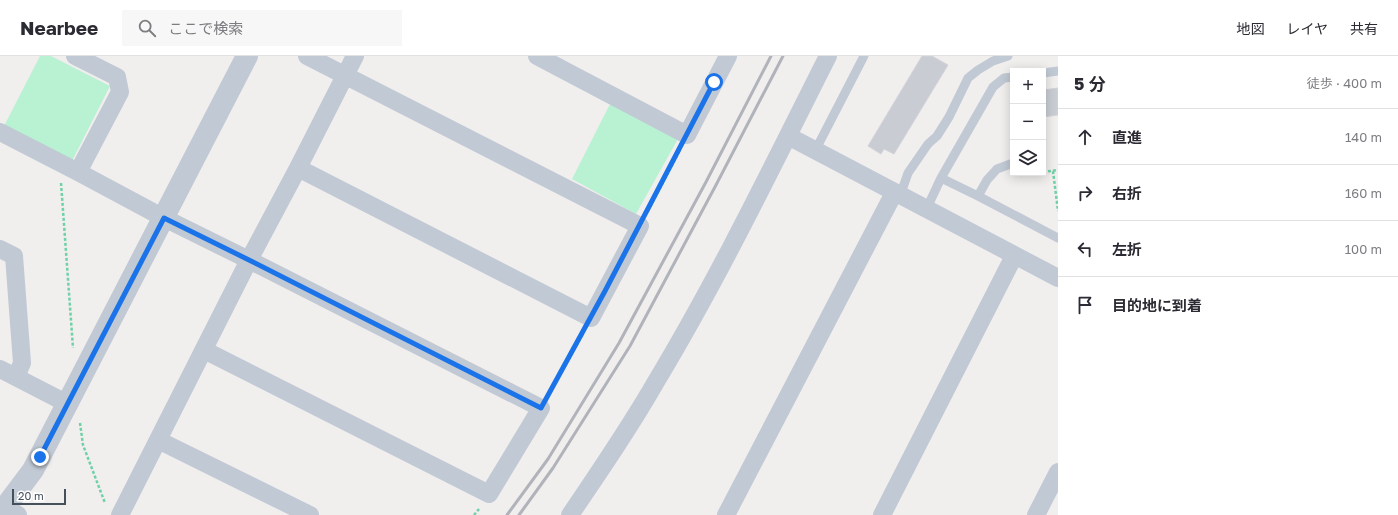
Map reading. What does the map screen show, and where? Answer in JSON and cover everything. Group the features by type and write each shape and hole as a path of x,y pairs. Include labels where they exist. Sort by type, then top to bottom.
{"street":[{"path":"75,56 117,77 120,92 78,172"},
{"path":"8,512 33,470 72,396 247,56"},
{"path":"298,168 591,318 640,226 307,56"},
{"path":"120,515 249,260 355,56"},
{"path":"537,56 687,135 728,56"},
{"path":"570,515 604,465 657,380 705,297 828,56"},
{"path":"0,132 164,218 541,408 489,494 204,350"},
{"path":"788,136 926,210 1058,278"},
{"path":"726,515 897,194"},
{"path":"0,249 14,256 22,363 16,378"},
{"path":"882,515 1014,256"},
{"path":"0,369 16,378 72,396"},
{"path":"158,440 310,515"},
{"path":"1036,515 1058,472"}],"lane":[{"path":"815,151 864,56"},
{"path":"897,194 908,173 928,144 937,136 949,117 968,78 993,61 1008,56"},
{"path":"1046,73 1058,71"},
{"path":"926,210 941,178 993,87 1004,78 1010,77"},
{"path":"978,196 987,180 997,169 1010,164"},
{"path":"941,178 1058,238"}],"path":[{"path":"640,226 687,135"},
{"path":"59,162 73,350"},
{"path":"1046,172 1058,170"},
{"path":"1052,171 1058,211"},
{"path":"541,408 591,318"},
{"path":"72,396 82,445 108,510 120,515"}],"green space":[{"path":"40,56 51,56 110,86 71,163 3,128"},
{"path":"611,102 679,137 636,214 572,179"}],"building":[{"path":"922,56 932,56 948,65 894,154 884,149 881,154 868,146"},
{"path":"1058,88 1058,115 1046,117 1046,90"}],"railway":[{"path":"507,515 548,459 619,343 706,182 771,56"},
{"path":"519,515 553,468 630,346 783,56"}],"route":[{"path":"40,457 164,218 541,408 640,226 714,82"}]}
